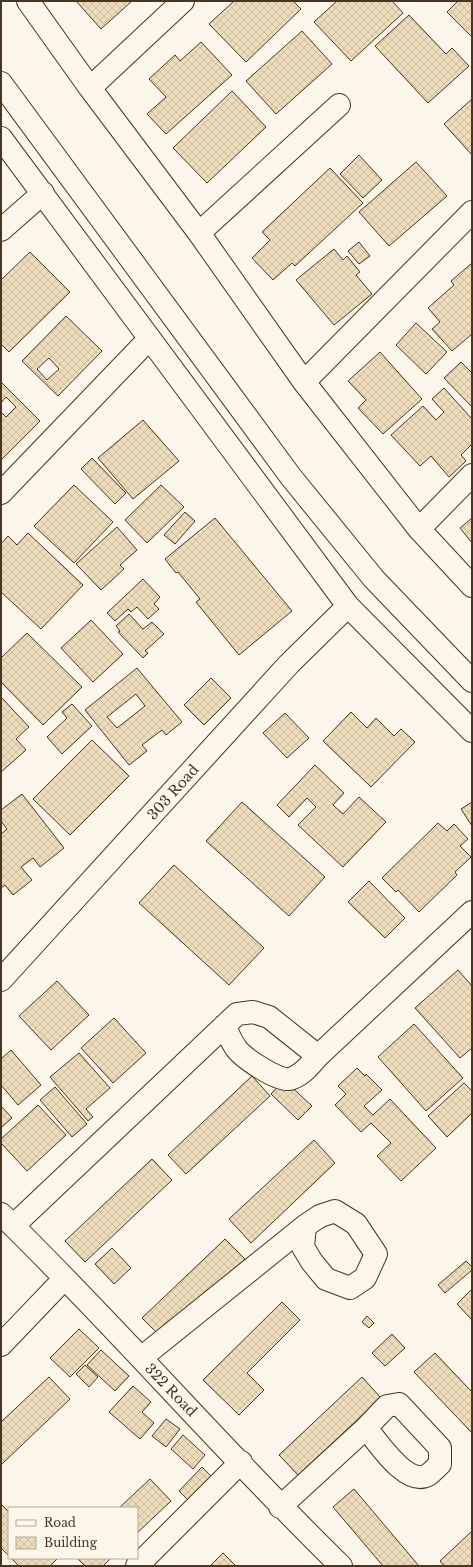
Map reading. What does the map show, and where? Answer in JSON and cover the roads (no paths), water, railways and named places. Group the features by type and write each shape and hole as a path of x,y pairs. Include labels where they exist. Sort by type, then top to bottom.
{"street":[{"path":"28,1 90,88 199,233 304,382 419,529 472,586"},
{"path":"90,88 183,1"},
{"path":"1,83 291,477 374,579 472,680"},
{"path":"199,233 339,105"},
{"path":"1,138 43,192 348,606 472,731"},
{"path":"1,230 43,192"},
{"path":"304,382 472,212"},
{"path":"1,494 150,339"},
{"path":"419,529 472,475"},
{"name":"303 Road","path":"1,980 289,664 348,606"},
{"path":"224,1026 237,1049 272,1074 288,1079 305,1071 318,1056 472,912"},
{"path":"7,1220 237,1014 253,1012 269,1017 318,1056"},
{"name":"322 Road","path":"7,1220 241,1462 280,1507 341,1566"},
{"path":"141,1358 305,1226"},
{"path":"1,1345 64,1279"},
{"path":"280,1507 366,1428"},
{"path":"137,1566 241,1462"}]}
